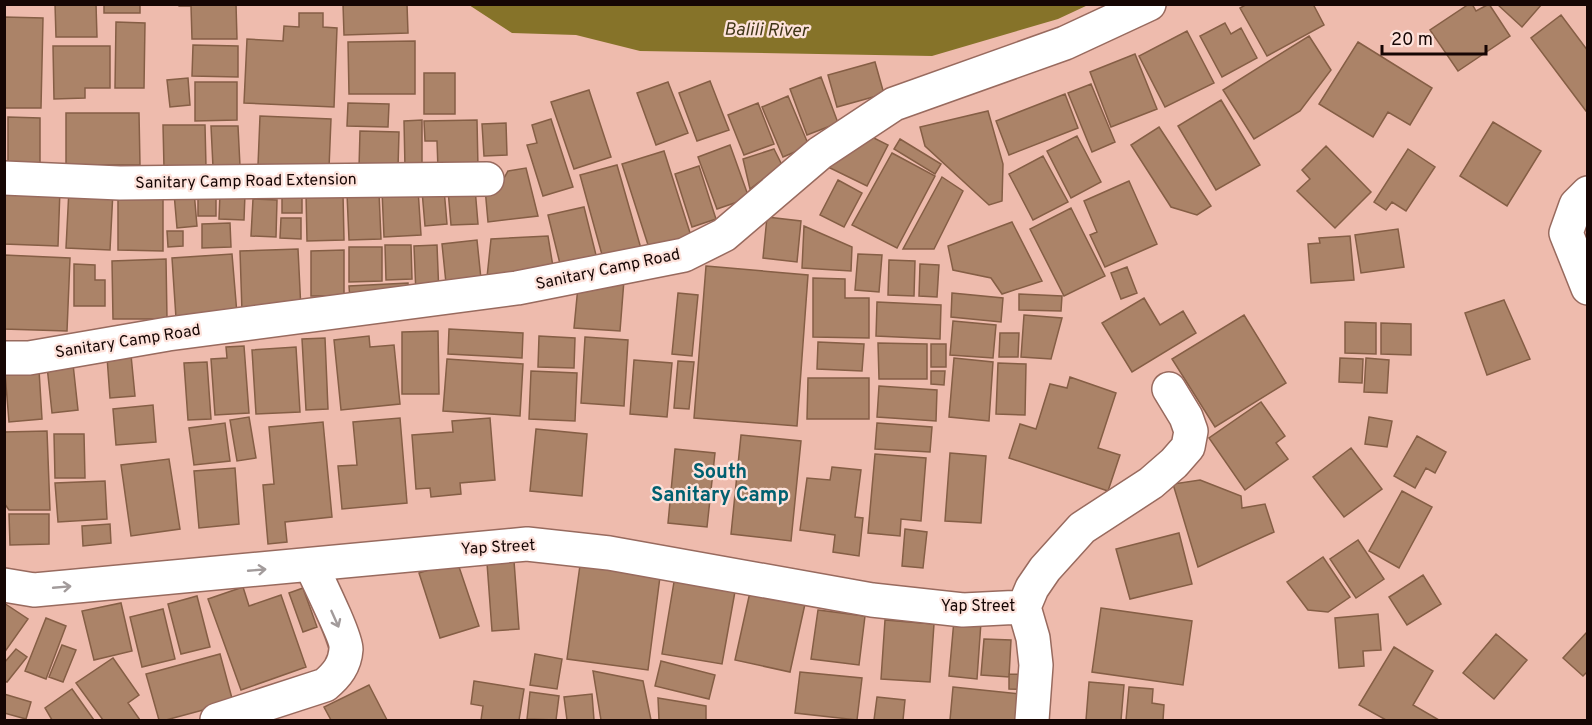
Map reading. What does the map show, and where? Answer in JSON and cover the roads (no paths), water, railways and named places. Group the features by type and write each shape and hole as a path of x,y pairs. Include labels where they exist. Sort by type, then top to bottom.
{"street":[{"name":"Sanitary Camp Road","path":"4,358 29,358 168,334 517,288 684,255 724,235 820,153 894,104 1065,43 1149,4"},
{"name":"Sanitary Camp Road Extension","path":"4,178 120,183 487,179"},
{"path":"1587,193 1576,205 1566,233 1587,288"},
{"name":"Yap Street","path":"1032,720 1036,665 1033,638 1024,607 1032,588 1045,569 1082,528 1151,483 1188,447 1191,431 1186,417 1169,389"},
{"name":"Yap Street","path":"4,585 34,590 527,544 609,553 872,600 963,610 1024,607"},
{"path":"217,720 325,685 337,675 343,664 346,646 311,565"}],"water":[{"name":"Balili River","path":"469,5 1088,5 1058,19 932,56 640,51 576,35 512,33"}],"district":[{"name":"South Sanitary Camp","path":"720,484"}]}
